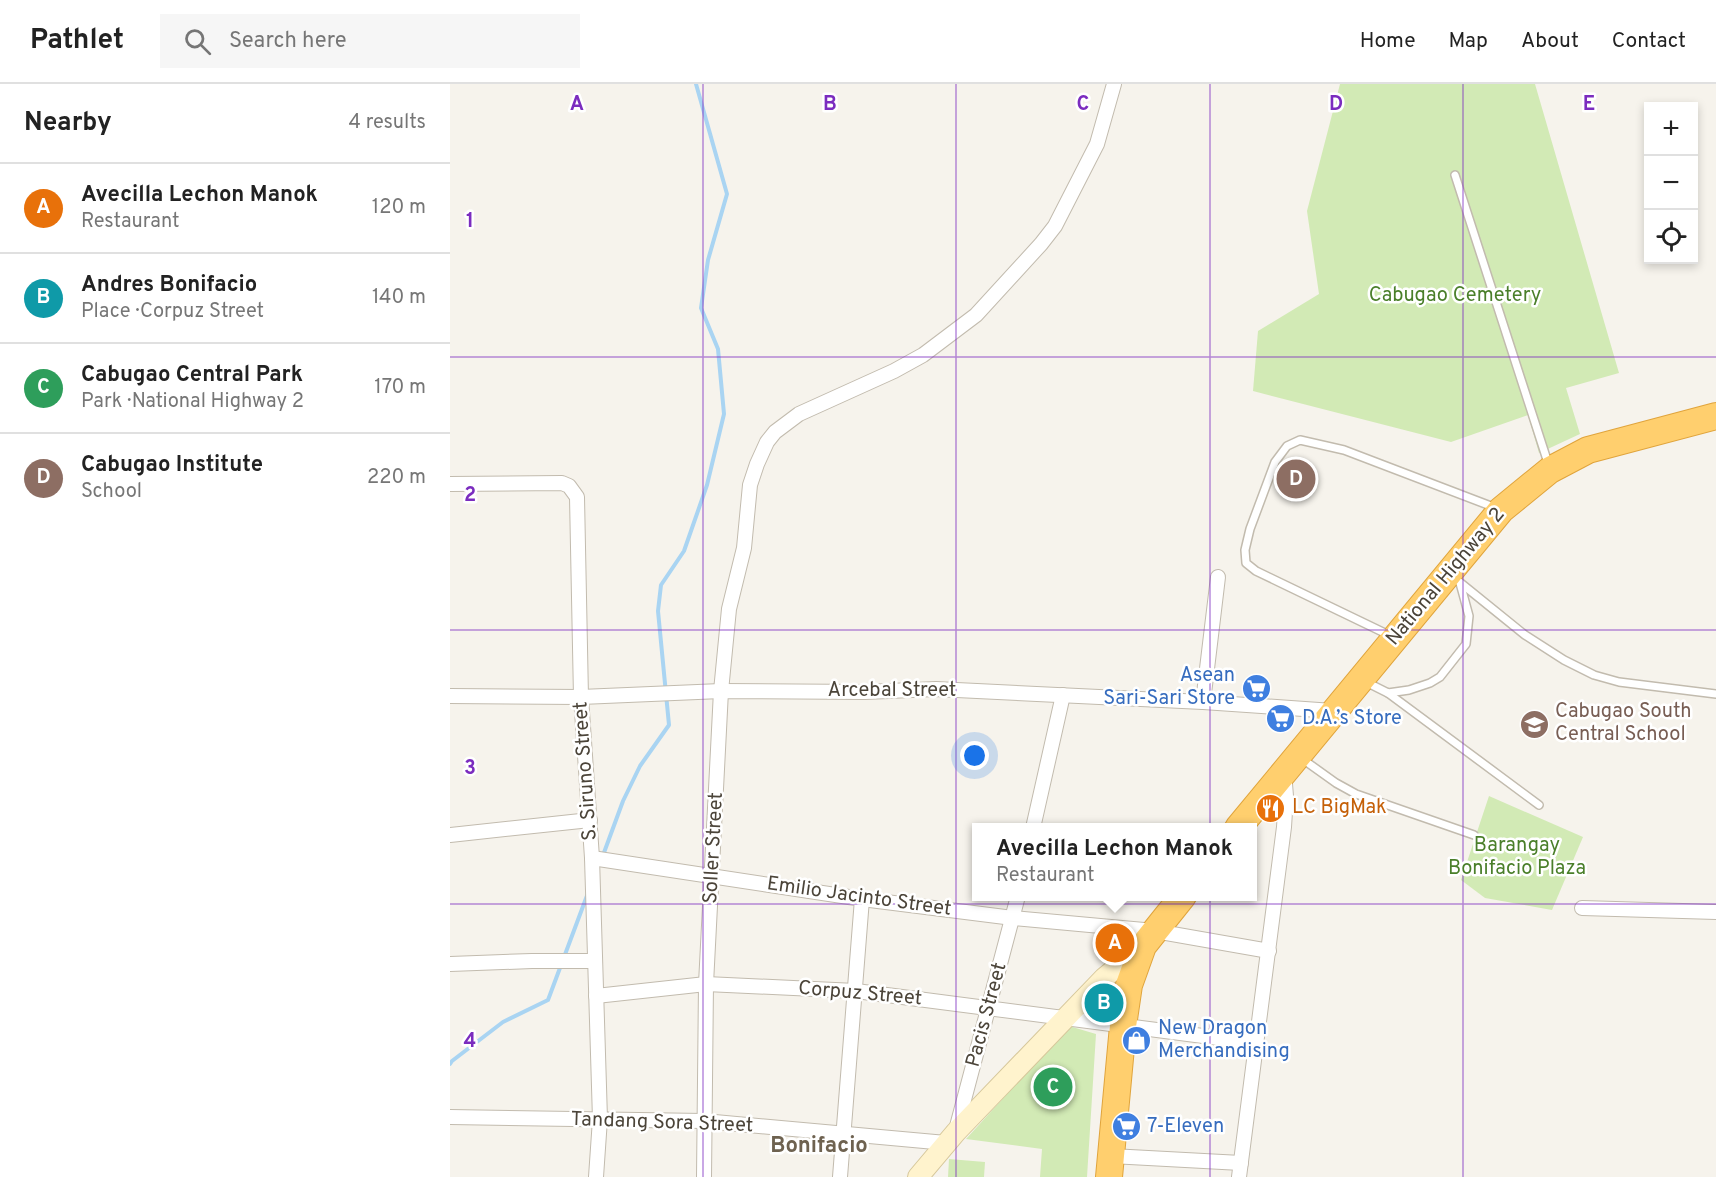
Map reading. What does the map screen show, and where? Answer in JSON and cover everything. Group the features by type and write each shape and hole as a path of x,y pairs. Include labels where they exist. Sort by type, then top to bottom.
{"highway":[{"name":"National Highway 2","path":"1242,823 1395,638 1454,577 1501,510 1550,470 1588,450 1716,416"},
{"path":"1110,1166 1122,1026 1129,985 1149,938 1180,901"}],"street":[{"name":"Soller Street","path":"704,1177 706,984 721,691 729,609 744,548 750,485 757,464 767,442 775,432 799,414 894,371 923,355 976,315 1055,226 1097,144 1114,84"},
{"name":"S. Siruno Street","path":"450,484 562,483 569,486 577,497 581,697 592,858 600,1119 596,1177"},
{"path":"1203,702 1218,577"},
{"name":"Arcebal Street","path":"450,696 581,697 721,691 865,692 936,689 1333,711"},
{"path":"1034,823 1063,695"},
{"path":"1110,1166 1240,1170 1269,951 1290,763"},
{"path":"450,835 590,820"},
{"name":"Emilio Jacinto Street","path":"592,858 1149,938 1269,951"},
{"path":"840,1177 862,898"},
{"name":"Pacis Street","path":"951,1138 1017,901"},
{"path":"1582,908 1716,912"},
{"path":"918,1177 951,1138 1104,978 1149,938"},
{"path":"450,964 595,961"},
{"name":"Corpuz Street","path":"596,996 706,984 856,991 1257,1043"},
{"name":"Tandang Sora Street","path":"450,1117 704,1121 844,1134 951,1138"}],"lane":[{"path":"1455,175 1550,470"},
{"path":"1395,638 1256,571 1246,563 1245,550 1250,529 1281,451 1300,440 1344,450 1501,510"},
{"path":"1388,693 1409,690 1440,677 1466,644 1469,616 1454,577"},
{"path":"1454,577 1525,635 1564,660 1594,675 1619,682 1716,694"},
{"path":"1361,679 1388,693 1539,805"},
{"path":"1290,763 1356,794 1474,835"}],"green space":[{"name":"Cabugao Cemetery","path":"1340,84 1535,84 1619,373 1566,388 1580,434 1539,453 1528,415 1451,442 1253,391 1258,331 1319,294 1307,211"},
{"name":"Barangay Bonifacio Plaza","path":"1489,796 1583,837 1552,910 1485,898 1461,880"},
{"path":"1069,1026 1096,1034 1087,1177 1040,1177 1042,1149 966,1139"},
{"path":"949,1159 985,1162 984,1177 948,1177"}],"waterway":[{"path":"602,858 623,801 640,766 669,725 658,611 661,585 684,551 707,485 724,414 718,349 701,308 708,260 727,194 696,84"},
{"path":"450,1064 503,1022 548,1000 588,893"}],"place":[{"name":"Cabugao Institute","path":"1296,479"},
{"name":"Asean Sari-Sari Store","path":"1256,688"},
{"name":"D.A.’s Store","path":"1281,719"},
{"name":"Cabugao South Central School","path":"1534,724"},
{"name":"LC BigMak","path":"1271,808"},
{"name":"Avecilla Lechon Manok","path":"1115,943"},
{"name":"Andres Bonifacio","path":"1104,1003"},
{"name":"New Dragon Merchandising","path":"1137,1040"},
{"name":"Cabugao Central Park","path":"1053,1087"},
{"name":"7-Eleven","path":"1126,1127"}],"district":[{"name":"Bonifacio","path":"819,1146"}]}
